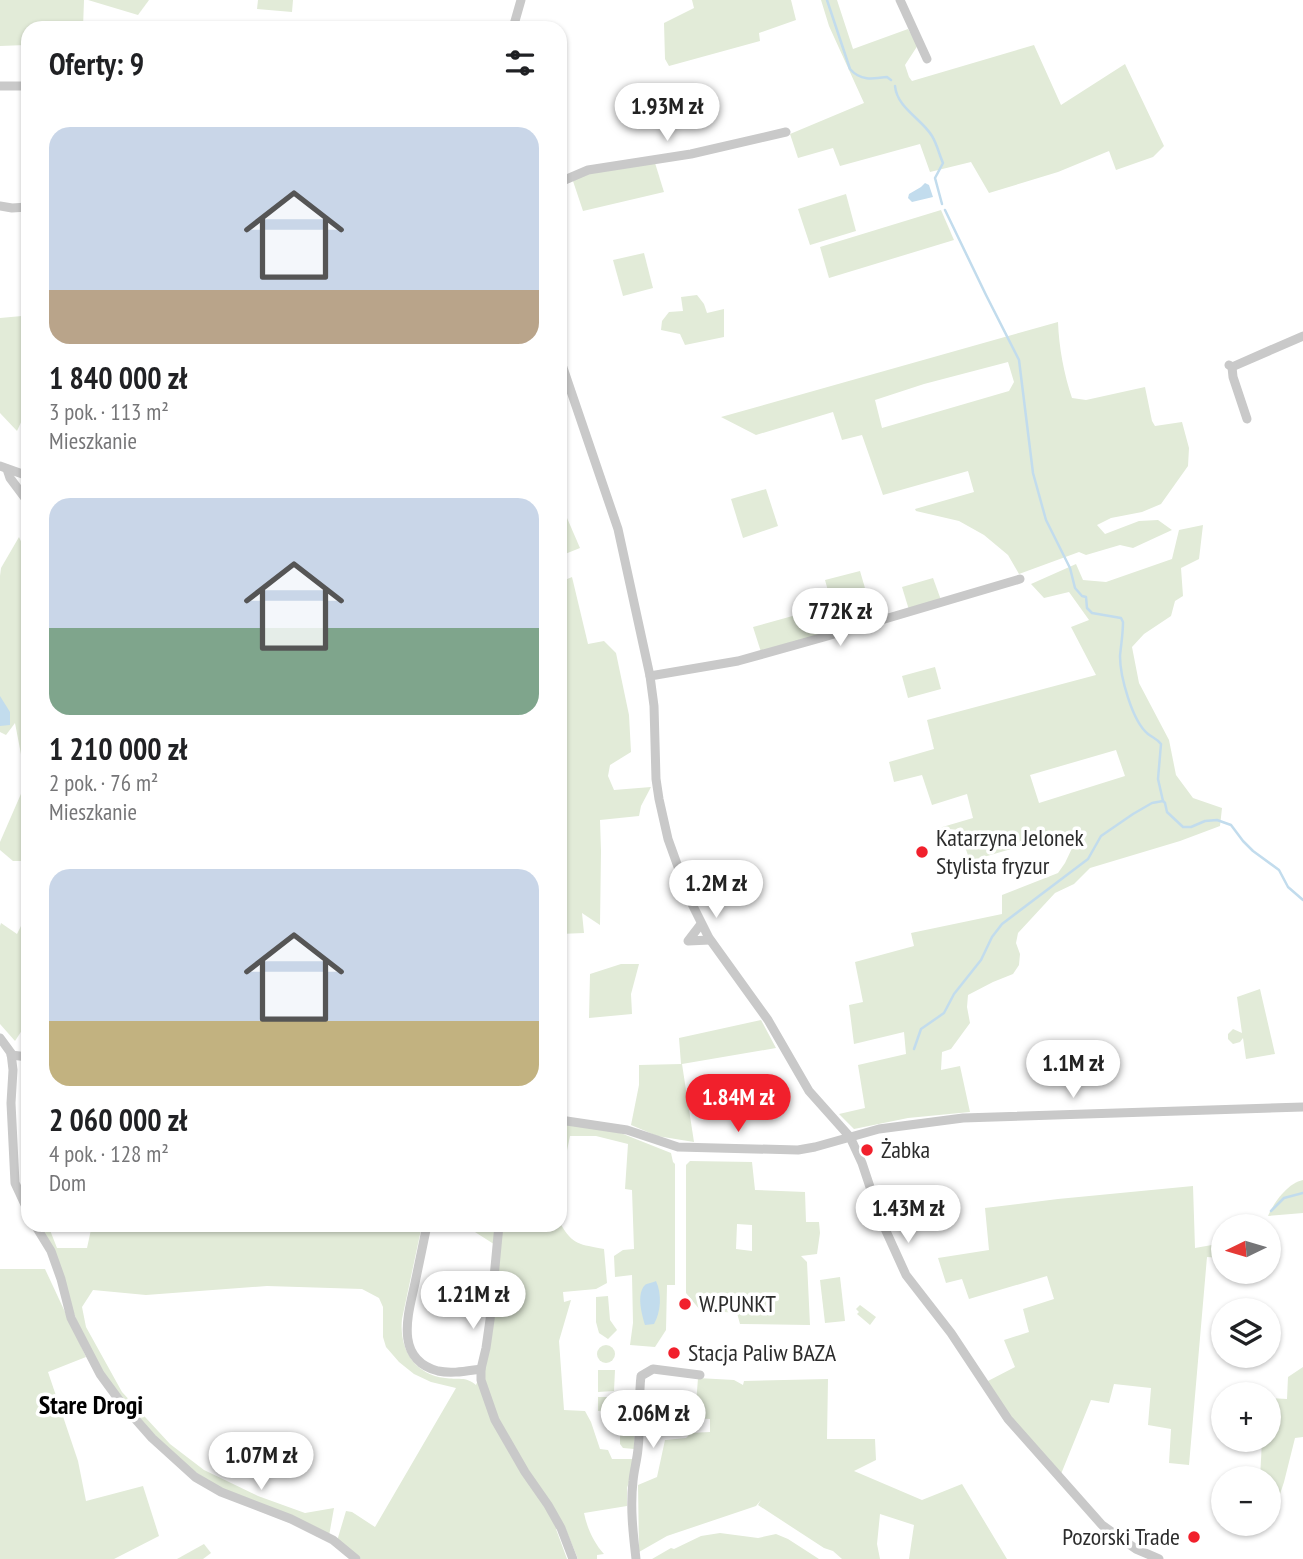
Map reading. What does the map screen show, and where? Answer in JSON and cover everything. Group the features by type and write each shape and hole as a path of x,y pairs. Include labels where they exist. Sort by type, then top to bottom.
{"street":[{"path":"515,21 521,0"},
{"path":"900,0 927,59"},
{"path":"0,86 21,86"},
{"path":"567,179 588,170 691,154 786,132"},
{"path":"0,206 21,207"},
{"path":"1247,419 1230,366 1303,336"},
{"path":"567,379 618,528 650,676 654,706 656,779 663,819 677,867 701,924 768,1020 809,1091 850,1137 901,1265 913,1286 951,1334 1008,1419 1102,1525 1136,1554 1159,1559"},
{"path":"3,468 21,474"},
{"path":"3,468 21,493"},
{"path":"650,676 738,661 1020,579"},
{"path":"701,924 688,941 710,940"},
{"path":"0,1038 11,1055 13,1070 11,1103 15,1183 21,1196"},
{"path":"11,1055 21,1056"},
{"path":"567,1121 627,1130 678,1147 798,1150 879,1129 963,1118 1303,1107"},
{"path":"39,1232 51,1251 71,1318 89,1354 115,1394 152,1438 195,1477 220,1492 291,1519 330,1539 356,1559"},
{"path":"426,1232 409,1308 407,1328 410,1346 419,1361 437,1370 454,1372 481,1369"},
{"path":"498,1232 481,1380 495,1420 554,1517 573,1559"},
{"path":"636,1559 632,1508 641,1377 653,1369 700,1375"}],"green space":[{"path":"0,0 84,0 83,21 21,21 21,45 0,46"},
{"path":"88,0 149,0 138,15"},
{"path":"258,0 293,0 292,12 257,9"},
{"path":"692,0 791,0 796,20 759,33 760,41 669,66 665,59 664,23 694,8"},
{"path":"821,0 837,0 853,49 908,29 918,45 905,65 912,81 1034,45 1061,105 1125,64 1164,146 1153,157 1116,170 1109,151 1058,172 989,193 971,162 930,172 920,144 840,166 833,148 798,158 790,134 864,103 829,26"},
{"path":"655,163 664,192 583,211 573,181 587,174"},
{"path":"846,194 856,231 810,245 798,209"},
{"path":"941,210 954,240 829,278 820,247"},
{"path":"644,253 653,288 623,296 613,260"},
{"path":"697,295 707,313 724,309 724,337 685,345 680,334 661,330 662,321 669,312 683,311 681,297"},
{"path":"21,316 21,422 17,431 0,413 0,318"},
{"path":"1058,322 1062,361 1072,398 1086,400 1145,387 1155,426 1182,422 1189,448 1188,466 1161,504 1142,512 1111,518 1097,525 1105,534 1139,521 1158,520 1172,530 1133,548 1120,545 1086,555 1079,552 1019,574 1008,555 984,535 959,521 915,509 974,492 968,471 883,495 862,435 842,440 833,412 756,435 721,417","holes":["1008,362 1014,382 1009,391 882,428 875,400"]},
{"path":"766,489 778,526 743,538 731,499"},
{"path":"567,518 580,548 567,553"},
{"path":"1203,525 1199,559 1181,568 1183,596 1175,601 1171,616 1144,634 1132,647 1139,683 1169,740 1176,775 1193,798 1222,808 1220,826 1090,868 1074,884 1055,893 1018,933 1016,943 1020,954 1019,965 1013,974 968,995 970,1023 951,1049 942,1052 941,1070 960,1066 970,1112 908,1118 854,1129 839,1114 865,1108 858,1065 906,1054 904,1032 854,1044 849,1005 863,1002 855,962 914,946 911,933 1002,914 1002,895 1058,873 1075,842 1063,834 970,861 959,830 939,828 973,818 967,794 932,805 922,775 894,782 889,762 934,749 927,720 1096,675 1071,627 1089,620 1069,592 1044,598 1031,584 1076,564 1083,580 1106,582 1172,559 1179,530","holes":["1116,750 1125,776 1039,803 1030,775"]},
{"path":"19,537 21,754 15,723 6,735 0,732 1,568"},
{"path":"860,571 867,595 833,605 840,629 761,652 753,627 832,605 825,580"},
{"path":"572,577 588,644 604,641 616,653 629,715 631,752 610,765 608,776 614,790 651,787 639,816 600,820 600,925 582,913 584,933 567,934 567,579"},
{"path":"933,578 941,600 909,610 902,587"},
{"path":"935,667 941,689 908,698 902,676"},
{"path":"21,794 21,861 13,861 0,850 0,842"},
{"path":"1,923 17,934 21,926 21,1032 15,1041 0,1024"},
{"path":"621,964 639,964 631,994 632,1014 589,1018 590,974"},
{"path":"1260,989 1275,1054 1246,1059 1243,1038 1233,1044 1228,1039 1228,1034 1233,1029 1242,1033 1237,997"},
{"path":"761,1020 776,1048 682,1064 694,1142 657,1136 631,1125 639,1085 639,1065 681,1064 679,1038"},
{"path":"567,1125 608,1128 671,1153 675,1164 675,1285 667,1285 666,1330 655,1347 630,1345 633,1323 632,1275 615,1277 614,1256 623,1250 634,1249 632,1190 625,1189 628,1144 596,1136 570,1136 567,1151"},
{"path":"690,1161 752,1162 755,1190 805,1192 806,1222 819,1222 820,1233 817,1254 801,1256 807,1262 810,1325 740,1324 737,1313 700,1310 686,1293 686,1165","holes":["737,1224 752,1225 752,1251 736,1249"]},
{"path":"1303,1180 1303,1213 1269,1214 1282,1194"},
{"path":"1193,1186 1195,1248 1211,1245 1211,1257 1207,1257 1189,1465 1169,1463 1171,1429 1148,1425 1151,1388 1114,1384 1109,1403 1091,1400 1061,1474 1024,1436 986,1382 1015,1367 1004,1340 1029,1332 1023,1309 1054,1299 1047,1276 969,1299 962,1279 946,1283 938,1258 989,1250 985,1208"},
{"path":"41,1232 51,1232 57,1248 87,1248 90,1232 421,1232 402,1319 406,1350 417,1365 434,1376 465,1379 476,1385 488,1353 500,1248 475,1232 566,1232 578,1243 604,1249 607,1283 596,1289 563,1292 564,1302 571,1300 559,1341 564,1410 585,1411 600,1449 608,1450 612,1459 633,1459 627,1488 627,1506 584,1513 591,1535 604,1554 597,1555 597,1559 578,1559 564,1525 556,1529 567,1559 361,1559 337,1541 346,1511 375,1527 456,1388 431,1382 414,1374 386,1347 383,1337 383,1307 379,1298 362,1289 267,1286 146,1295 93,1290 82,1307 86,1327 122,1392 170,1444 204,1470 258,1496 305,1513 334,1508 329,1536 225,1491 189,1468 125,1404 86,1343"},
{"path":"0,1269 45,1269 86,1357 48,1372 78,1461 86,1501 143,1486 159,1536 114,1559 0,1559"},
{"path":"840,1277 845,1321 825,1323 820,1280"},
{"path":"608,1296 610,1320 617,1330 608,1339 599,1333 596,1297"},
{"path":"860,1305 876,1317 870,1325 857,1314 859,1312 856,1309"},
{"path":"606,1345 612,1348 615,1354 612,1360 606,1363 600,1360 597,1354 600,1348"},
{"path":"1303,1367 1303,1437 1295,1438 1281,1491 1281,1466 1261,1466 1261,1452 1281,1452 1281,1399 1287,1399 1288,1377"},
{"path":"598,1370 615,1370 614,1391 598,1392"},
{"path":"698,1378 734,1380 743,1385 744,1381 828,1379 827,1439 875,1439 876,1460 854,1471 922,1500 962,1484 1007,1559 909,1559 914,1525 880,1514 877,1544 880,1559 842,1559 758,1505 761,1500 756,1506 667,1536 639,1552 638,1485 657,1477 665,1440 686,1438 691,1433 710,1432 710,1419 695,1418"},
{"path":"598,1397 614,1397 613,1410 598,1411"},
{"path":"635,1407 634,1449 623,1448 620,1444 620,1408"},
{"path":"720,1533 758,1538 776,1534 819,1559 652,1559 701,1536"},
{"path":"204,1544 211,1553 203,1559 177,1559"}],"water":[{"path":"925,183 929,185 933,197 912,202 908,198 909,194"},
{"path":"0,696 10,712 10,725 0,726"},
{"path":"656,1281 660,1297 658,1314 654,1324 645,1325 640,1305 642,1289"}],"waterway":[{"path":"827,0 850,69 862,77 887,77 891,80"},
{"path":"895,86 900,101 928,130 937,146 943,163 935,178 942,204"},
{"path":"945,210 1019,360 1033,473 1046,520 1070,568 1075,588 1086,597 1087,608 1092,613 1121,618 1123,622 1120,656 1122,675 1132,709 1142,728 1161,744 1158,779 1167,812 1183,827 1217,820 1231,825 1253,851 1279,870 1288,887 1303,900"},
{"path":"914,1049 921,1029 944,1013 1002,924 1088,859 1101,836 1152,803 1163,801"},
{"path":"1271,1211 1284,1198 1303,1193"}],"place":[{"name":"Katarzyna Jelonek Stylista fryzur","path":"922,852"},
{"name":"Żabka","path":"867,1150"},
{"name":"W.PUNKT","path":"685,1304"},
{"name":"Stacja Paliw BAZA","path":"674,1353"},
{"name":"Pozorski Trade","path":"1194,1537"}],"district":[{"name":"Stare Drogi","path":"91,1405"}]}
